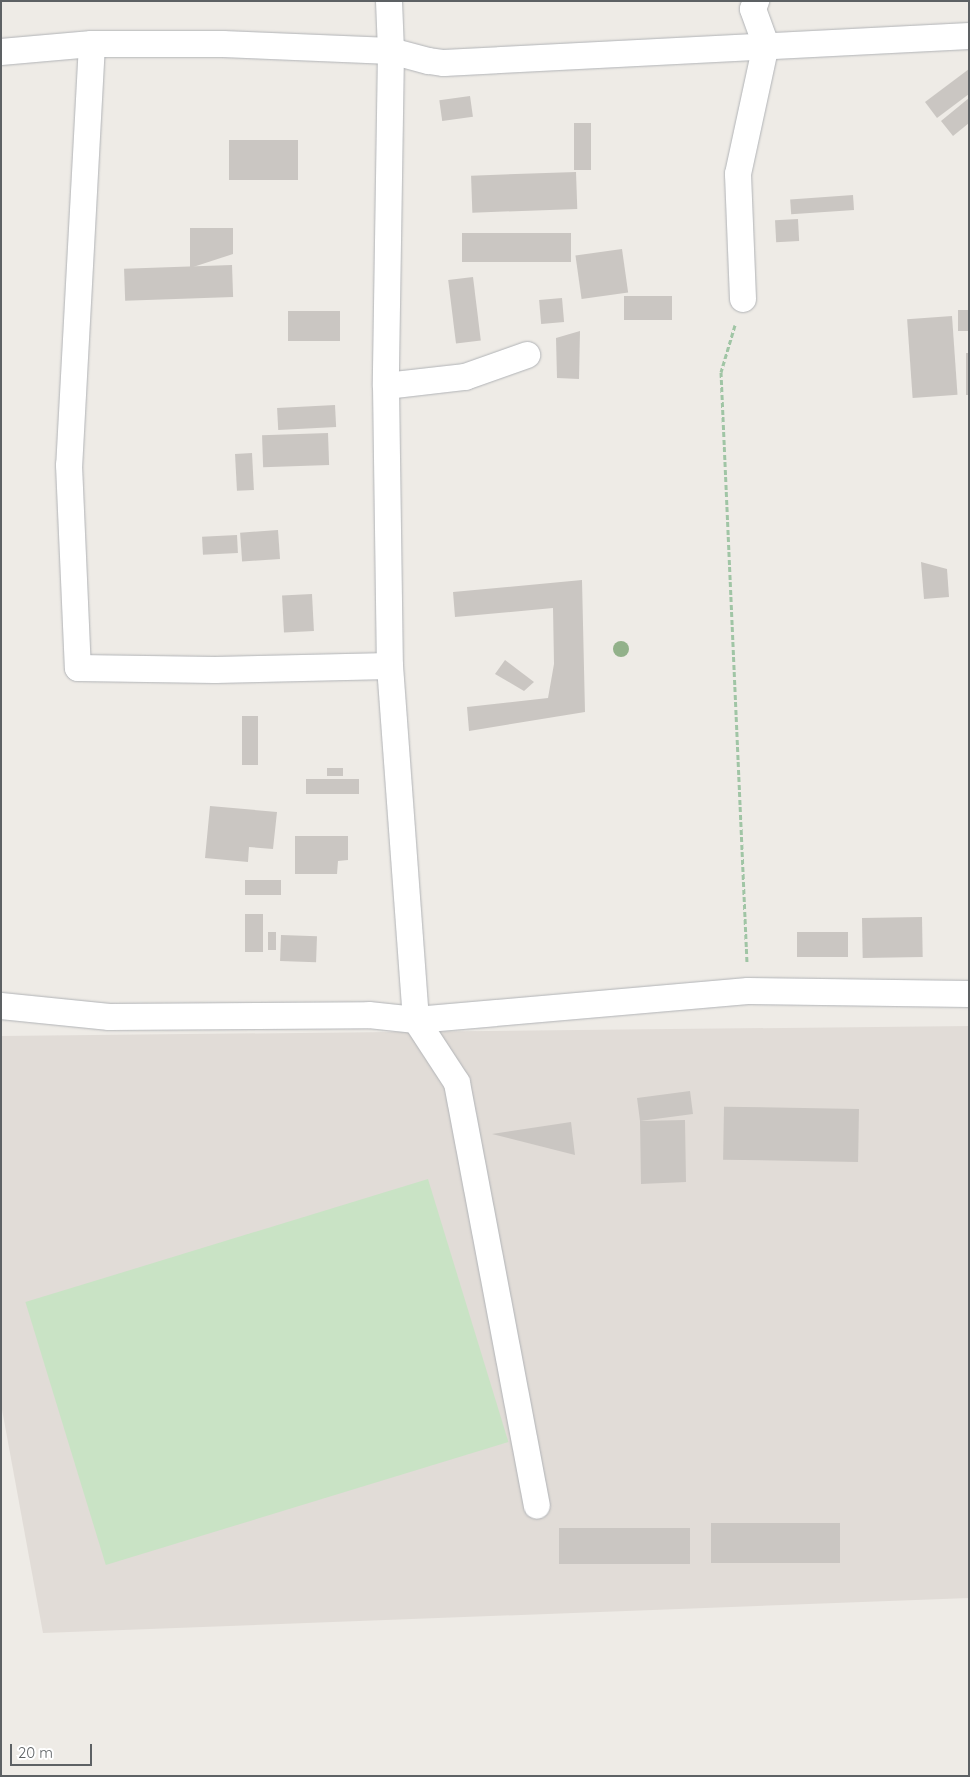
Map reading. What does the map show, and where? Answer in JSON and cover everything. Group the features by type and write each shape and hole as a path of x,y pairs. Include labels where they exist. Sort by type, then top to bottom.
{"street":[{"path":"389,1 391,51 386,386 390,666 416,1020 457,1083 537,1506"},
{"path":"743,299 738,174 766,45 754,9 756,1"},
{"path":"1,52 92,44 223,44 391,51 428,62 444,63 593,57 766,45 969,36"},
{"path":"92,44 69,465 78,668 215,670 390,666"},
{"path":"386,386 465,377 527,355"},
{"path":"1,1006 109,1017 369,1015 416,1020 748,992 969,994"}],"path":[{"path":"743,299 722,372 748,992"}],"shaded area":[{"path":"969,1026 969,1598 43,1633 1,1404 1,1036"}],"green space":[{"path":"428,1179 508,1442 106,1565 25,1302"}],"building":[{"path":"969,69 969,94 937,118 925,102"},
{"path":"470,96 473,117 442,121 439,100"},
{"path":"969,98 969,123 953,136 941,121"},
{"path":"574,123 591,123 591,170 574,170"},
{"path":"229,140 298,140 298,180 229,180"},
{"path":"576,172 577,209 472,213 471,176"},
{"path":"853,195 854,210 791,214 790,199"},
{"path":"798,219 799,241 776,242 775,220"},
{"path":"190,228 233,228 233,254 190,268"},
{"path":"462,233 571,233 571,262 462,262"},
{"path":"622,249 628,293 582,299 575,256"},
{"path":"232,265 233,297 125,301 124,269"},
{"path":"473,277 481,341 456,344 448,280"},
{"path":"624,296 672,296 672,320 624,320"},
{"path":"562,298 564,322 541,324 539,300"},
{"path":"958,310 969,310 969,331 958,331"},
{"path":"288,311 340,311 340,341 288,341"},
{"path":"952,316 958,395 913,398 907,319"},
{"path":"580,331 579,379 557,378 556,338"},
{"path":"966,353 969,353 969,395 966,395"},
{"path":"335,405 336,427 278,430 277,408"},
{"path":"328,433 329,465 263,467 262,435"},
{"path":"252,453 254,490 237,491 235,454"},
{"path":"278,530 280,559 242,562 240,533"},
{"path":"237,535 238,553 203,555 202,537"},
{"path":"921,562 947,569 949,597 924,599"},
{"path":"582,580 585,712 469,731 467,707 548,698 554,664 553,608 455,617 453,592"},
{"path":"312,594 314,631 284,633 282,596"},
{"path":"505,660 534,682 524,691 495,674"},
{"path":"242,716 258,716 258,765 242,765"},
{"path":"327,768 343,768 343,776 327,776"},
{"path":"306,779 359,779 359,794 306,794"},
{"path":"210,806 277,812 273,849 249,847 248,862 205,858"},
{"path":"295,836 348,836 348,860 338,861 337,874 295,874"},
{"path":"245,880 281,880 281,895 245,895"},
{"path":"245,914 263,914 263,952 245,952"},
{"path":"922,917 923,957 863,958 862,918"},
{"path":"268,932 276,932 276,950 268,950"},
{"path":"797,932 848,932 848,957 797,957"},
{"path":"281,935 317,936 316,962 280,961"},
{"path":"690,1091 693,1114 640,1121 637,1098"},
{"path":"724,1107 859,1109 858,1162 723,1160"},
{"path":"685,1120 686,1182 641,1184 640,1121"},
{"path":"571,1122 575,1155 492,1134"},
{"path":"711,1523 840,1523 840,1563 711,1563"},
{"path":"559,1528 690,1528 690,1564 559,1564"}]}
